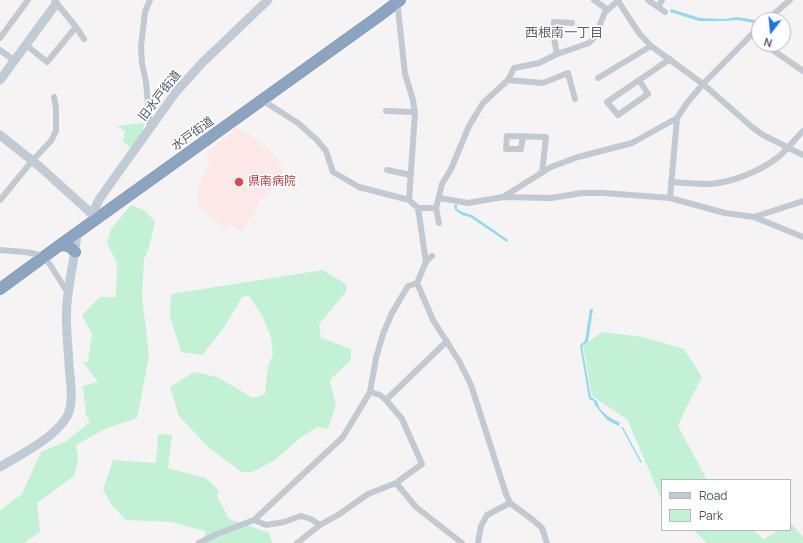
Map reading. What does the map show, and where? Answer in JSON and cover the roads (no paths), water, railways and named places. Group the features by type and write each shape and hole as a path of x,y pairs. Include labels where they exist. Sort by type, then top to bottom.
{"highway":[{"name":"水戸街道","path":"0,289 77,233 95,216 262,100 398,1"},
{"path":"60,245 68,245 75,252"}],"street":[{"path":"0,38 28,0"},
{"path":"144,0 146,7"},
{"path":"150,0 146,7 141,47 150,129"},
{"name":"旧水戸街道","path":"95,216 100,198 176,92 202,63 268,0"},
{"path":"594,0 608,10"},
{"path":"648,0 665,12"},
{"path":"658,7 662,0"},
{"path":"776,12 790,0"},
{"path":"398,1 405,74 413,100 414,112 409,200"},
{"path":"439,223 436,208 442,184 452,169 470,126 483,103 508,80 514,68 539,63 588,42 595,37 605,12 619,1 639,33 651,46 703,84 763,135 803,155"},
{"path":"0,80 15,61 55,2 84,39"},
{"path":"557,54 554,38 554,22 572,23"},
{"path":"26,45 47,62 76,27"},
{"path":"503,197 551,167 578,156 632,143 677,118 703,84 751,35"},
{"path":"598,78 651,46"},
{"path":"0,50 15,61"},
{"path":"776,52 803,70"},
{"path":"639,80 648,94 618,115 607,102 639,80 670,59"},
{"path":"508,80 543,83 568,73 575,99"},
{"path":"0,200 32,161 51,141 56,131 56,108 54,97"},
{"path":"262,100 298,123 317,140 326,151 332,172 359,187 409,200 418,208 426,262"},
{"path":"386,111 414,112"},
{"path":"670,198 677,118"},
{"path":"671,182 711,184 731,180 761,168 777,158 803,131"},
{"path":"0,135 95,216"},
{"path":"523,136 546,137 542,173"},
{"path":"387,170 411,175"},
{"path":"439,198 468,203 503,197 551,198 582,193 604,193 670,198 725,213 754,217 803,236"},
{"path":"754,217 803,201"},
{"path":"418,208 436,208"},
{"path":"0,467 46,438 58,428 68,415 71,405 67,336 67,304 77,233"},
{"path":"0,250 20,251 44,257 48,260 68,294"},
{"path":"432,256 426,262 417,283 433,320 459,361 471,385 503,487 510,504 542,528 547,543"},
{"path":"199,543 217,534 254,520 343,437 370,392 376,358 383,334 392,313 408,286 417,283"},
{"path":"386,400 447,341"},
{"path":"297,543 368,494 396,483 422,464 402,419 386,400 380,395 370,392"},
{"path":"396,483 416,507 462,543"},
{"path":"478,543 481,526 487,515 510,504"},
{"path":"254,520 266,525 284,522 301,516 311,519 320,526"}],"water":[{"path":"671,9 700,18 724,19 738,17 751,19 751,22 738,20 699,21 670,12"},
{"path":"454,205 457,205 457,209 472,215 508,240 507,242 470,217 462,215 455,210"},
{"path":"590,309 593,309 588,342 582,346 591,397 597,401 600,408 606,414 620,423 619,426 607,420 595,405 594,401 589,399 580,345 585,341"}],"waterway":[{"path":"622,427 641,462"}],"place":[{"name":"県南病院","path":"239,182"}],"district":[{"name":"西根南一丁目","path":"564,33"}]}
